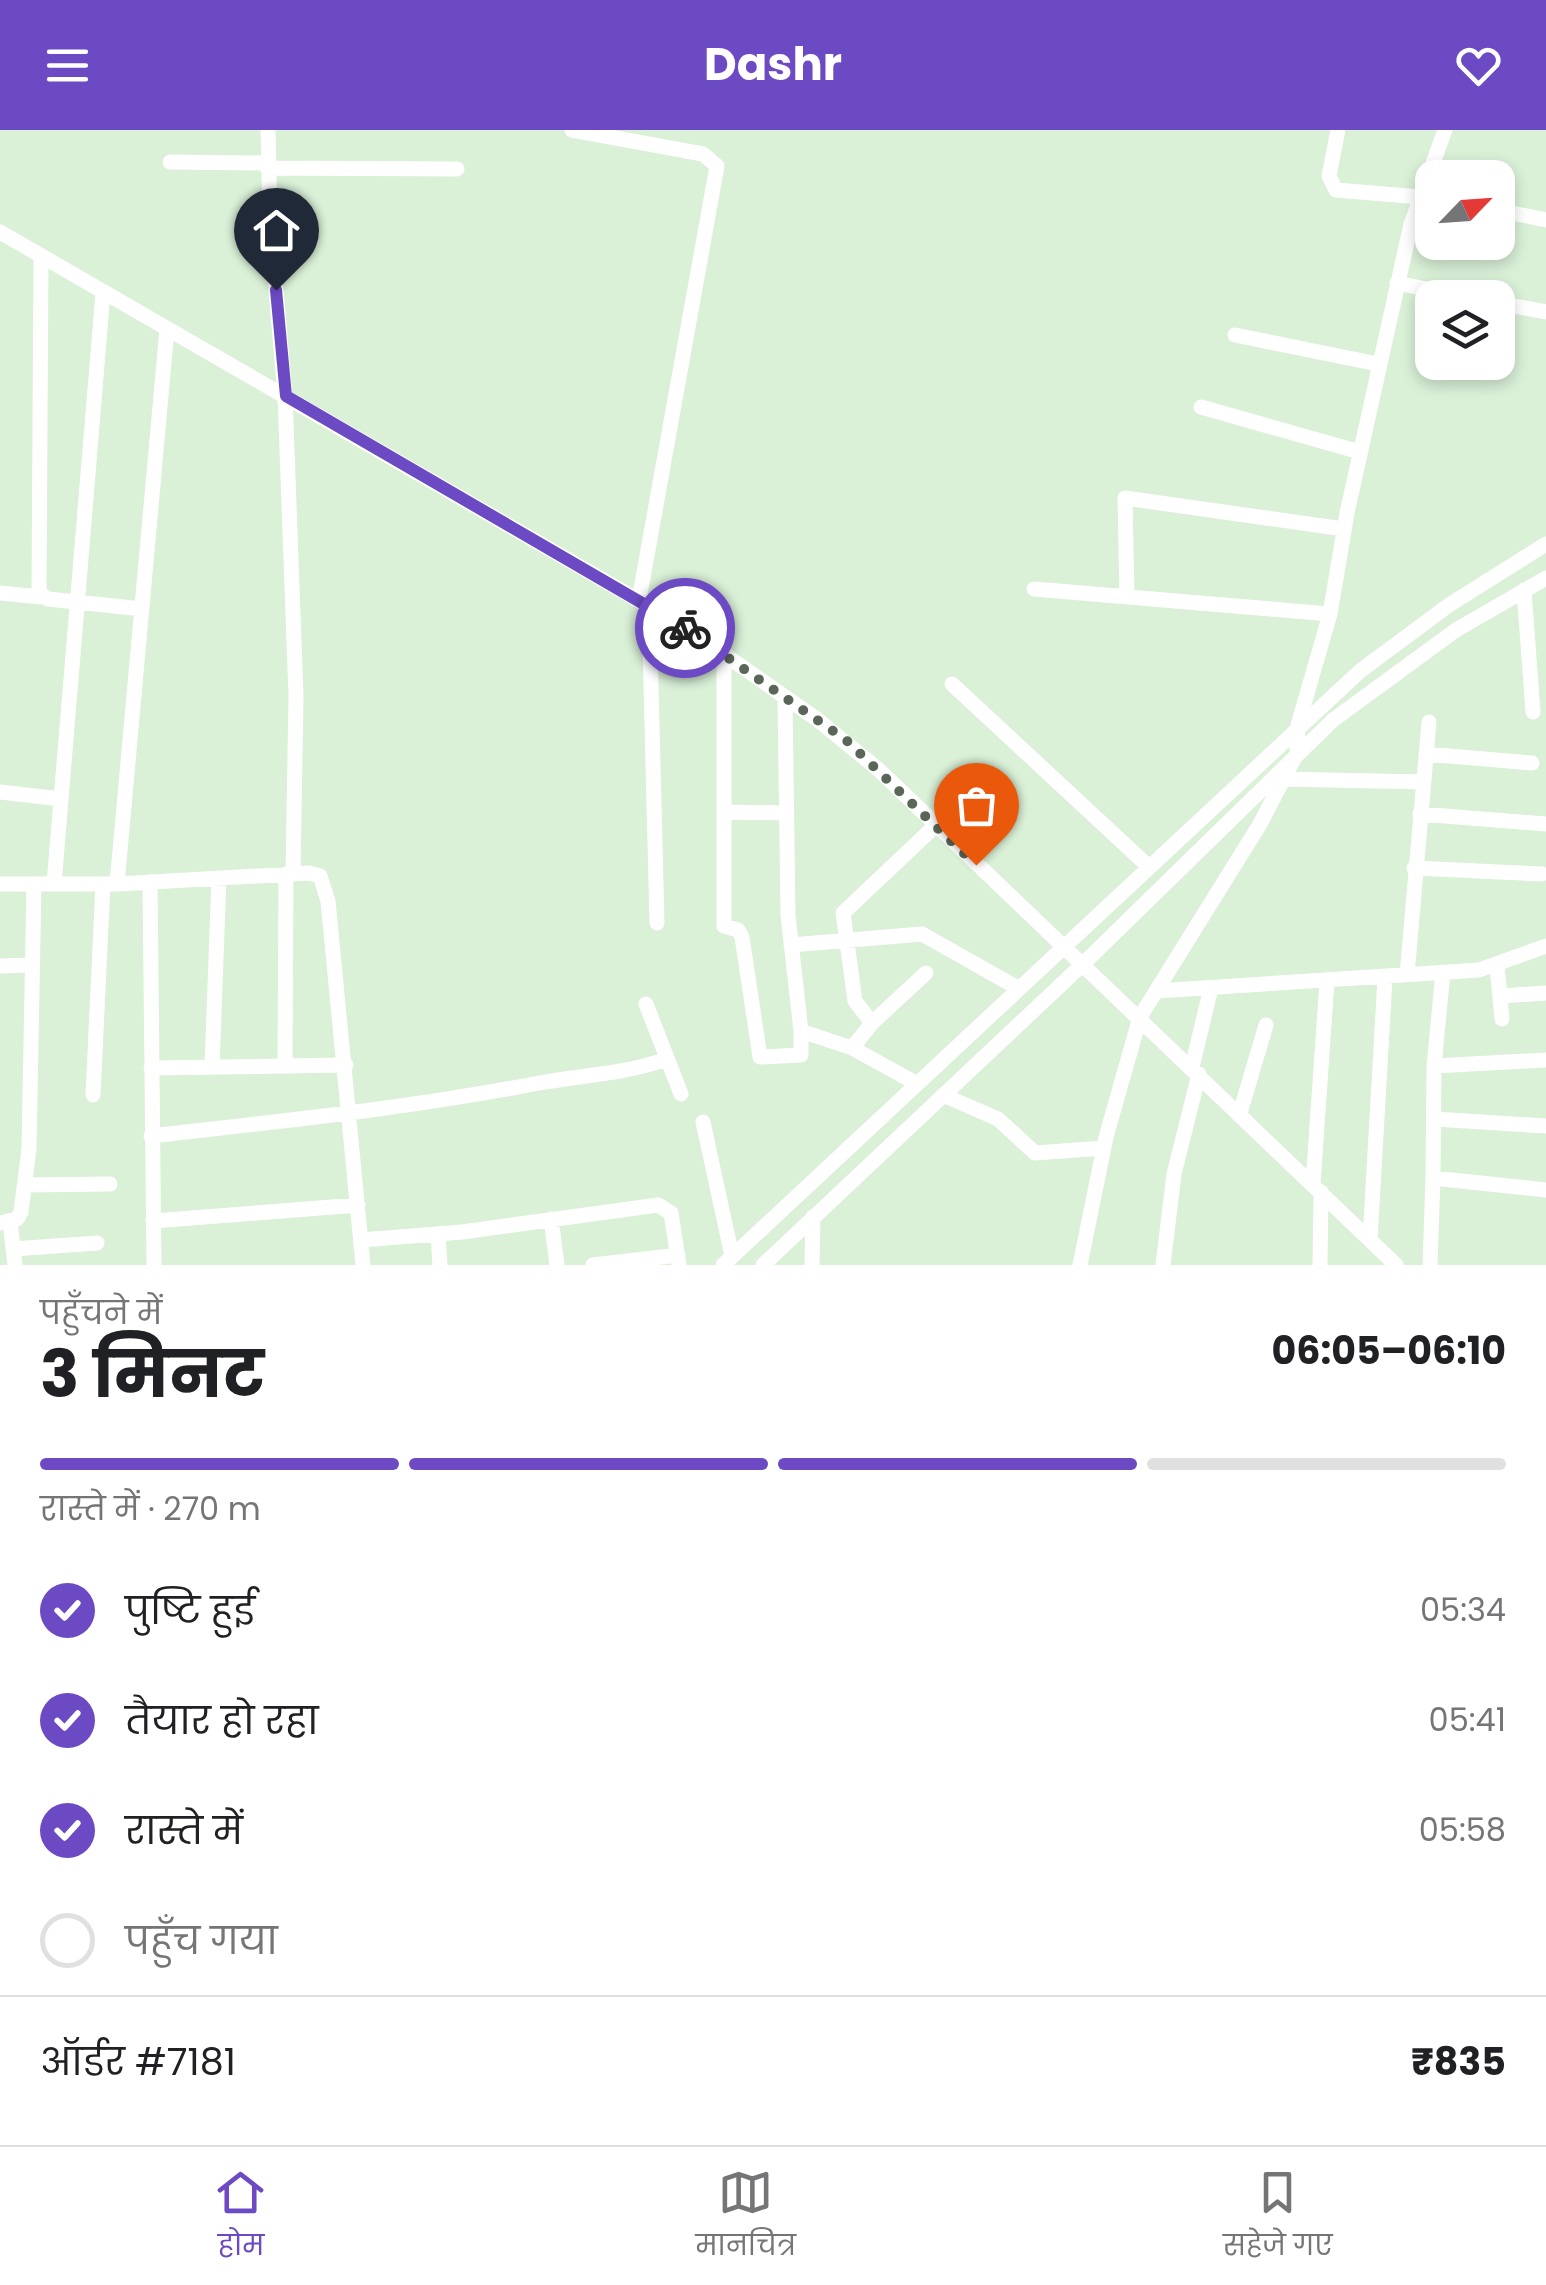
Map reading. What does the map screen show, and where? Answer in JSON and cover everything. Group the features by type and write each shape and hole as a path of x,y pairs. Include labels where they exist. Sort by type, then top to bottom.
{"street":[{"path":"268,130 267,165 286,396 296,696 285,1066"},
{"path":"572,130 703,154 717,166 644,603 657,923"},
{"path":"1338,130 1328,176 1336,190 1415,195"},
{"path":"1436,160 1445,130"},
{"path":"170,162 457,169"},
{"path":"1515,214 1546,220"},
{"path":"1080,1265 1129,1044 1140,1017 1283,779 1298,740 1330,614 1396,283 1415,228"},
{"path":"0,236 644,603 846,740 1196,1070 1392,1263"},
{"path":"40,597 41,257"},
{"path":"1396,283 1415,287"},
{"path":"54,884 103,293"},
{"path":"1515,306 1546,312"},
{"path":"93,1095 110,884 142,609 167,330"},
{"path":"1235,335 1378,364"},
{"path":"1201,406 1360,452"},
{"path":"1127,597 1125,498 1344,529"},
{"path":"763,1265 812,1217 914,1082 1016,987 1073,955 1298,740 1360,671 1448,605 1546,544"},
{"path":"703,1122 728,1260 871,1140 943,1095 1073,955 1148,866 1298,740 1408,663 1546,578"},
{"path":"1034,589 1330,614"},
{"path":"1524,590 1533,712"},
{"path":"0,593 142,609"},
{"path":"724,656 724,926 738,930 742,937 758,1054 764,1058 798,1058 801,1030 791,945 785,699"},
{"path":"952,684 1148,866"},
{"path":"1407,975 1429,722"},
{"path":"1426,754 1532,764"},
{"path":"1283,779 1423,782"},
{"path":"0,792 60,800"},
{"path":"724,812 786,813"},
{"path":"1420,814 1546,824"},
{"path":"872,1023 854,1001 843,913 935,826"},
{"path":"1414,868 1542,874"},
{"path":"0,884 320,876 326,888 346,1065 358,1205 358,1264"},
{"path":"212,1067 218,878"},
{"path":"150,882 154,1265"},
{"path":"34,884 25,1186 20,1212 5,1223 14,1257 97,1244"},
{"path":"791,945 922,934 1016,987"},
{"path":"1156,992 1385,978 1497,966 1546,946"},
{"path":"0,966 32,965"},
{"path":"1497,966 1502,1019"},
{"path":"1430,1265 1434,1066 1443,972"},
{"path":"852,1048 872,1023 926,973"},
{"path":"1370,1240 1385,978"},
{"path":"1320,1265 1317,1188 1327,981"},
{"path":"1162,1265 1174,1174 1211,988"},
{"path":"1500,996 1546,993"},
{"path":"646,1004 682,1094"},
{"path":"1240,1113 1266,1025"},
{"path":"801,1030 852,1048 914,1082"},
{"path":"151,1136 350,1114 630,1072 667,1059"},
{"path":"1434,1066 1546,1060"},
{"path":"151,1068 346,1065"},
{"path":"943,1095 998,1118 1036,1153 1104,1148"},
{"path":"1434,1119 1546,1126"},
{"path":"1433,1178 1546,1190"},
{"path":"25,1186 110,1184"},
{"path":"153,1221 358,1205"},
{"path":"360,1240 666,1206 678,1260 594,1265"},
{"path":"812,1217 812,1265"},
{"path":"551,1219 557,1265"},
{"path":"438,1234 440,1265"}],"way so far":[{"path":"685,628 846,740 976,865"}],"route":[{"path":"276,290 286,396 685,628"}]}
